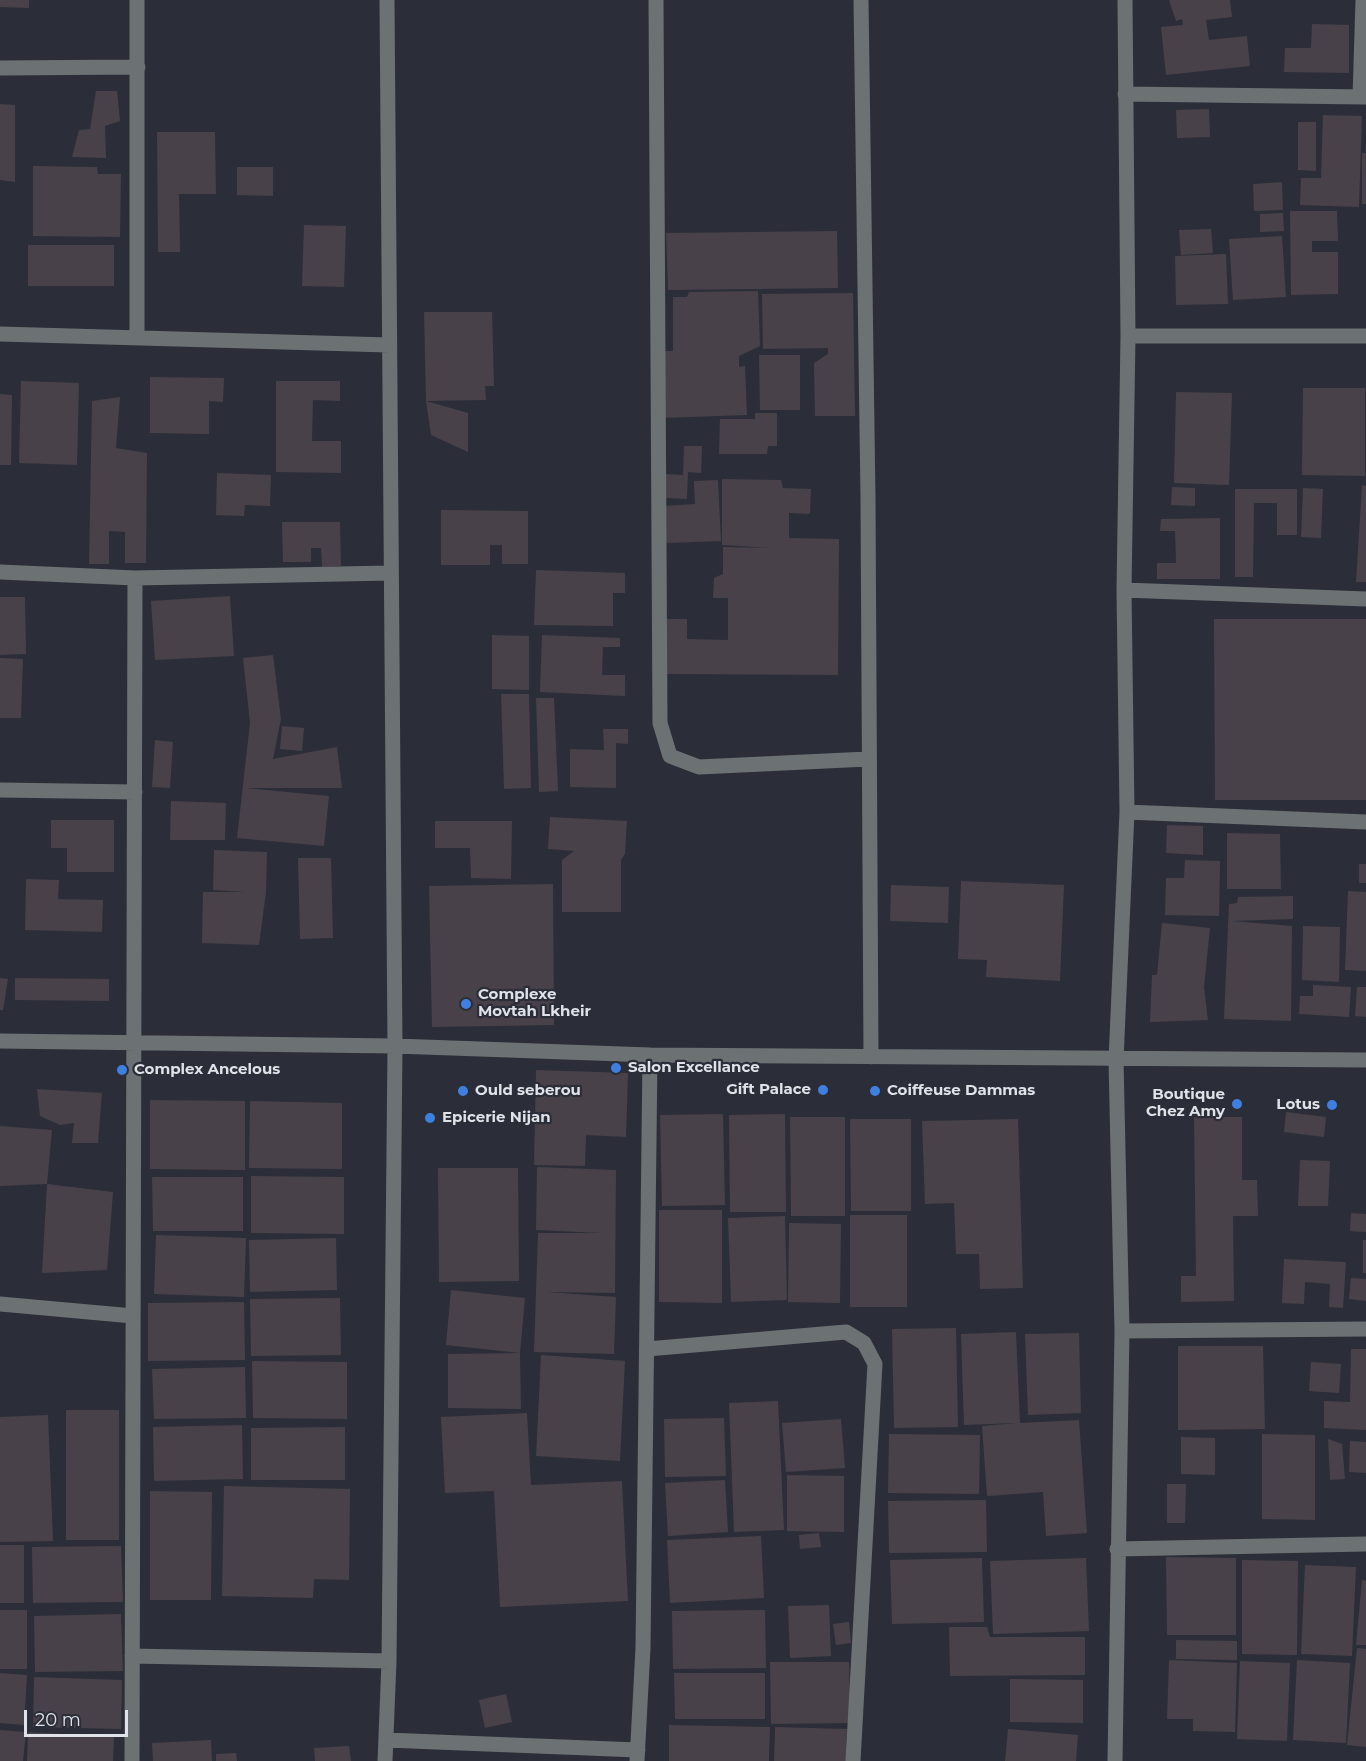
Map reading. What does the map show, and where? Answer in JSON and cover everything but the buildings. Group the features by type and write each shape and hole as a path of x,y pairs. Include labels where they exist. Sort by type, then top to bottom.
{"street":[{"path":"137,0 137,337"},
{"path":"385,1761 389,1661 395,1046 387,0"},
{"path":"656,0 660,723 670,756 699,767 868,759"},
{"path":"861,0 868,500 871,1057"},
{"path":"1115,1761 1122,1330 1116,1060 1127,812 1124,590 1128,336 1125,0"},
{"path":"1125,94 1363,97 1363,0"},
{"path":"0,68 138,67"},
{"path":"0,334 389,345"},
{"path":"1128,336 1366,336"},
{"path":"0,572 135,578 391,573"},
{"path":"132,1761 135,578"},
{"path":"1124,590 1366,599"},
{"path":"0,790 135,792"},
{"path":"1127,812 1366,822"},
{"path":"0,1041 395,1046 650,1055 1366,1060"},
{"path":"386,1740 638,1755 643,1648 650,1055"},
{"path":"0,1304 133,1316"},
{"path":"1122,1330 1366,1329"},
{"path":"646,1349 846,1332 864,1343 870,1354 875,1364 853,1761"},
{"path":"1117,1549 1366,1544"},
{"path":"132,1656 389,1661"}],"place":[{"name":"Complexe Movtah Lkheir","path":"466,1004"},
{"name":"Salon Excellance","path":"616,1068"},
{"name":"Complex Ancelous","path":"122,1070"},
{"name":"Gift Palace","path":"823,1090"},
{"name":"Ould seberou","path":"463,1091"},
{"name":"Coiffeuse Dammas","path":"875,1091"},
{"name":"Boutique Chez Amy","path":"1237,1104"},
{"name":"Lotus","path":"1332,1105"},
{"name":"Epicerie Nijan","path":"430,1118"}]}
